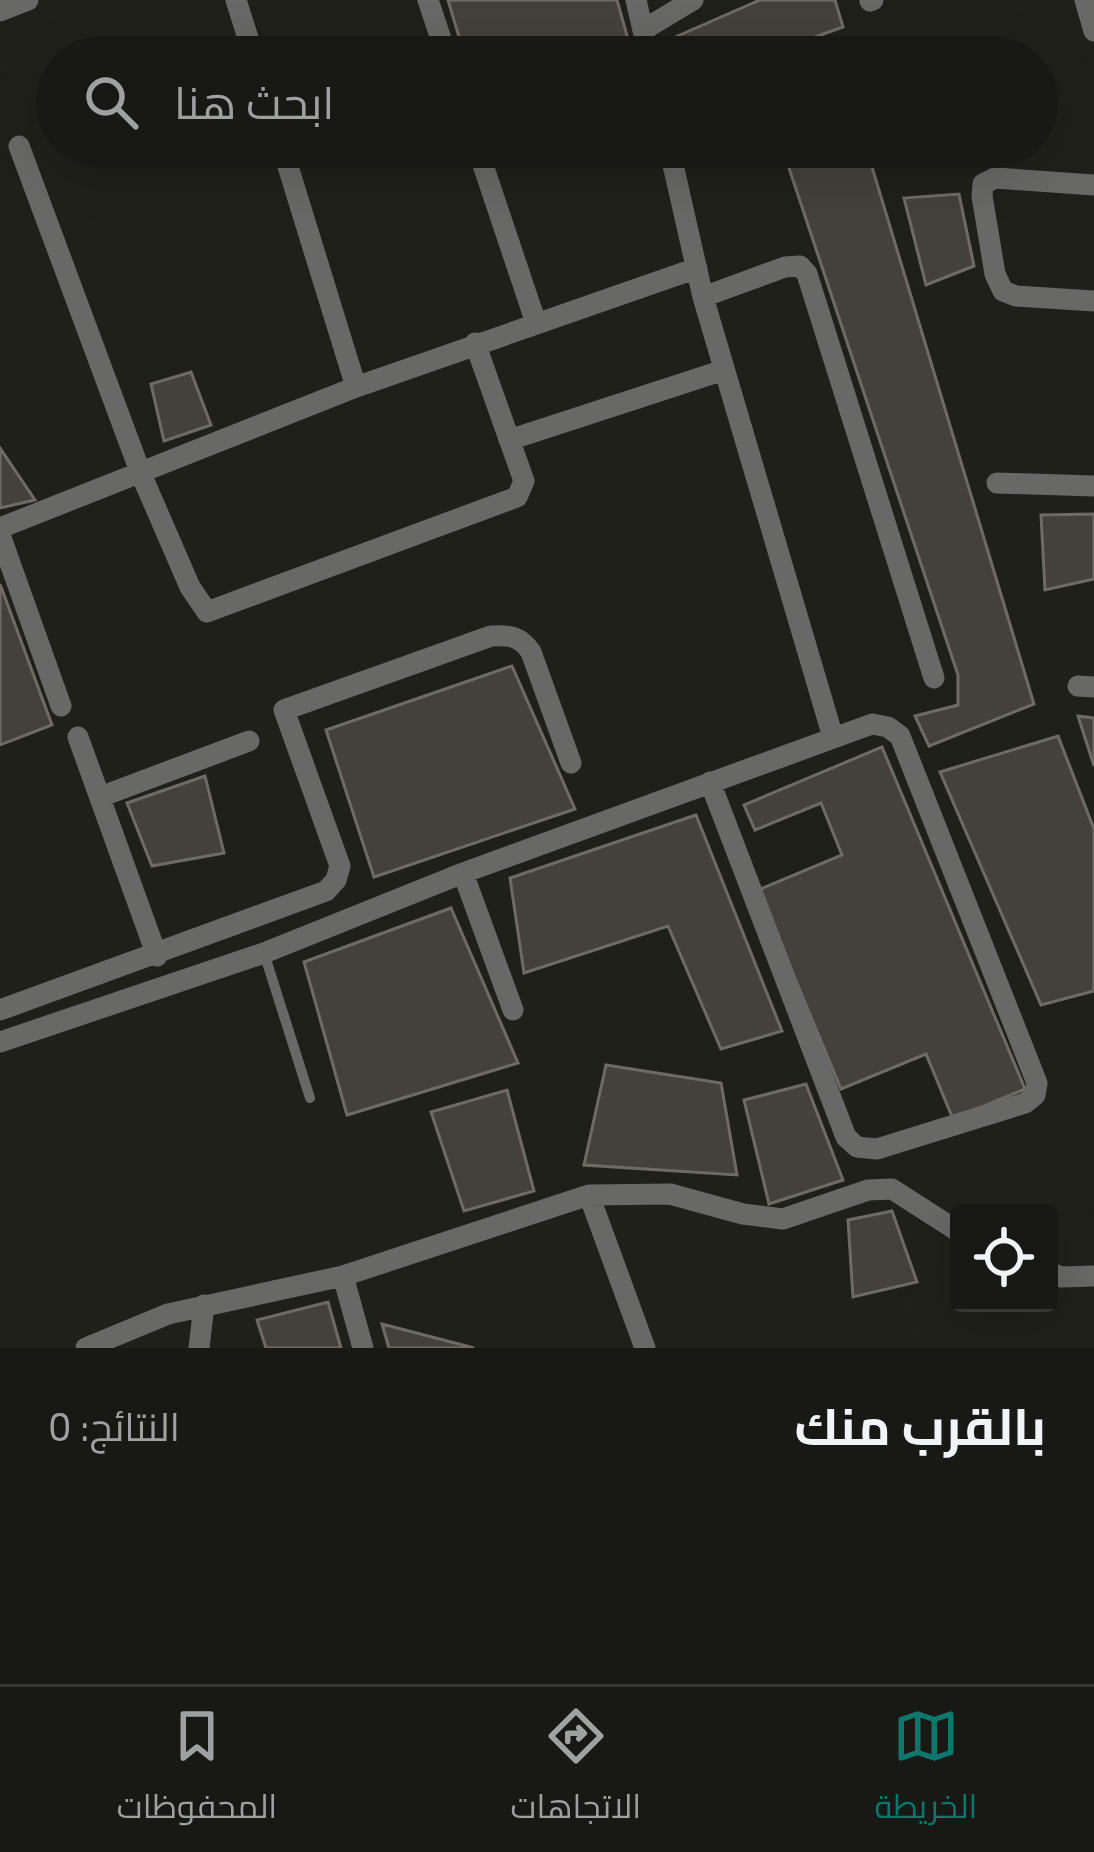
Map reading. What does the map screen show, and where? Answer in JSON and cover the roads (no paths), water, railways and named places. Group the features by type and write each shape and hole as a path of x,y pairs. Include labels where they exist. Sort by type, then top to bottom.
{"street":[{"path":"0,10 28,0"},
{"path":"236,0 247,36"},
{"path":"428,0 440,36"},
{"path":"636,0 644,36"},
{"path":"643,30 693,0"},
{"path":"1085,0 1094,31"},
{"path":"19,146 141,473 190,587 206,612 517,497 524,481 475,343"},
{"path":"288,168 356,387"},
{"path":"484,168 536,323"},
{"path":"674,168 724,370 833,737"},
{"path":"1094,185 994,178 983,184 982,196 995,274 1003,291 1094,301"},
{"path":"704,297 785,267 800,266 807,274 934,678"},
{"path":"61,706 0,531 356,387 697,268"},
{"path":"509,440 724,370"},
{"path":"997,483 1094,486"},
{"path":"0,1010 326,891 340,866 284,710 491,636 508,635 522,640 531,652 571,763"},
{"path":"0,1042 264,953 464,873 710,782 833,737 872,724 900,736 1037,1083 1035,1095 1025,1103 877,1149 857,1147 846,1136 710,782"},
{"path":"78,736 157,956"},
{"path":"100,797 249,741"},
{"path":"464,873 514,1010"},
{"path":"86,1348 168,1314 343,1276 589,1195 670,1194 742,1214 783,1219 868,1190 892,1189 950,1226"},
{"path":"589,1195 645,1348"},
{"path":"343,1276 364,1348"},
{"path":"1058,1276 1094,1276"},
{"path":"199,1348 204,1305"}],"lane":[{"path":"264,953 310,1098"}]}
